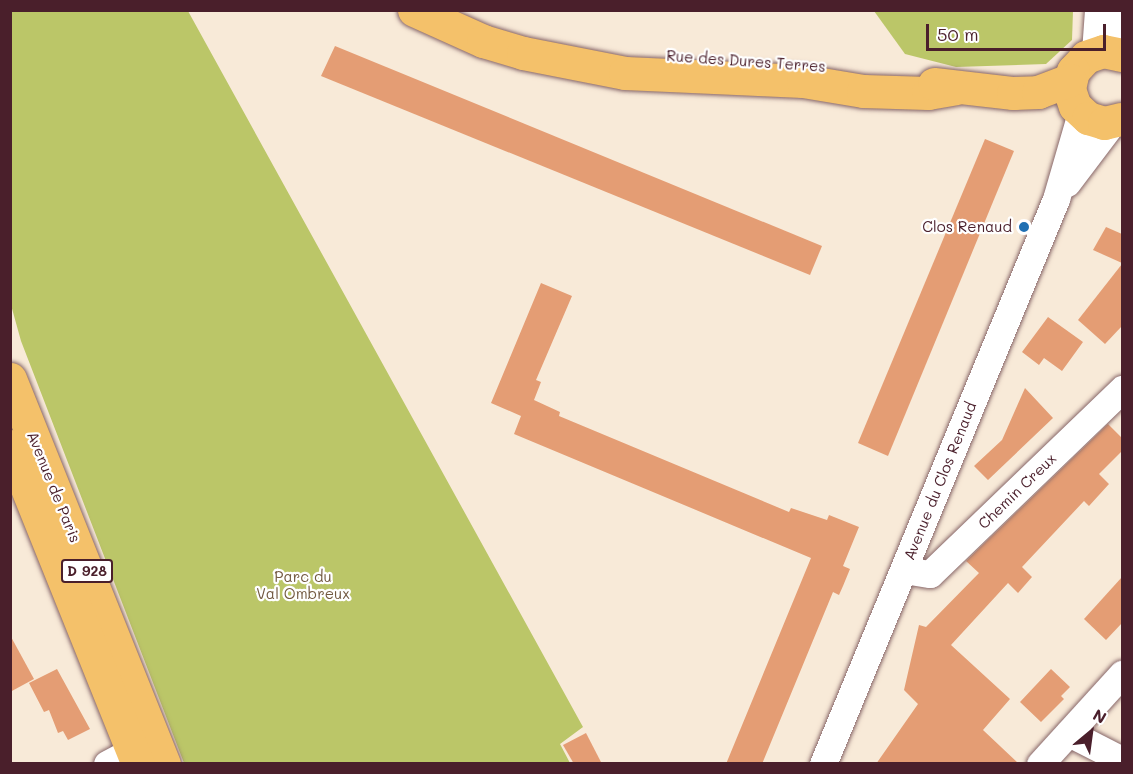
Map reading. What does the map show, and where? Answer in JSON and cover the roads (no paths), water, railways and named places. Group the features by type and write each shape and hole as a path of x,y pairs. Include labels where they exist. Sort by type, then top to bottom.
{"main road":[{"name":"Rue des Dures Terres","path":"414,10 483,41 524,53 570,61 631,53 778,61 957,88 1013,93 1038,92 1075,100"},
{"path":"1113,54 1078,63 1075,100 1096,122 1118,120"},
{"name":"Avenue de Paris","path":"10,378 164,764"},
{"name":"Avenue de Paris","path":"10,446 126,759"}],"street":[{"path":"1098,10 1113,54"},
{"path":"1113,54 1119,10"},
{"path":"1056,199 1075,100"},
{"path":"1056,199 1118,120"},
{"name":"Avenue du Clos Renaud","path":"824,764 1056,199"},
{"name":"Chemin Creux","path":"904,570 930,574 1122,389"},
{"path":"1040,764 1122,674"},
{"path":"1069,733 1122,760"}],"place":[{"name":"Clos Renaud","path":"1024,227"}],"park label":[{"name":"Parc du Val Ombreux","path":"303,584"}]}
